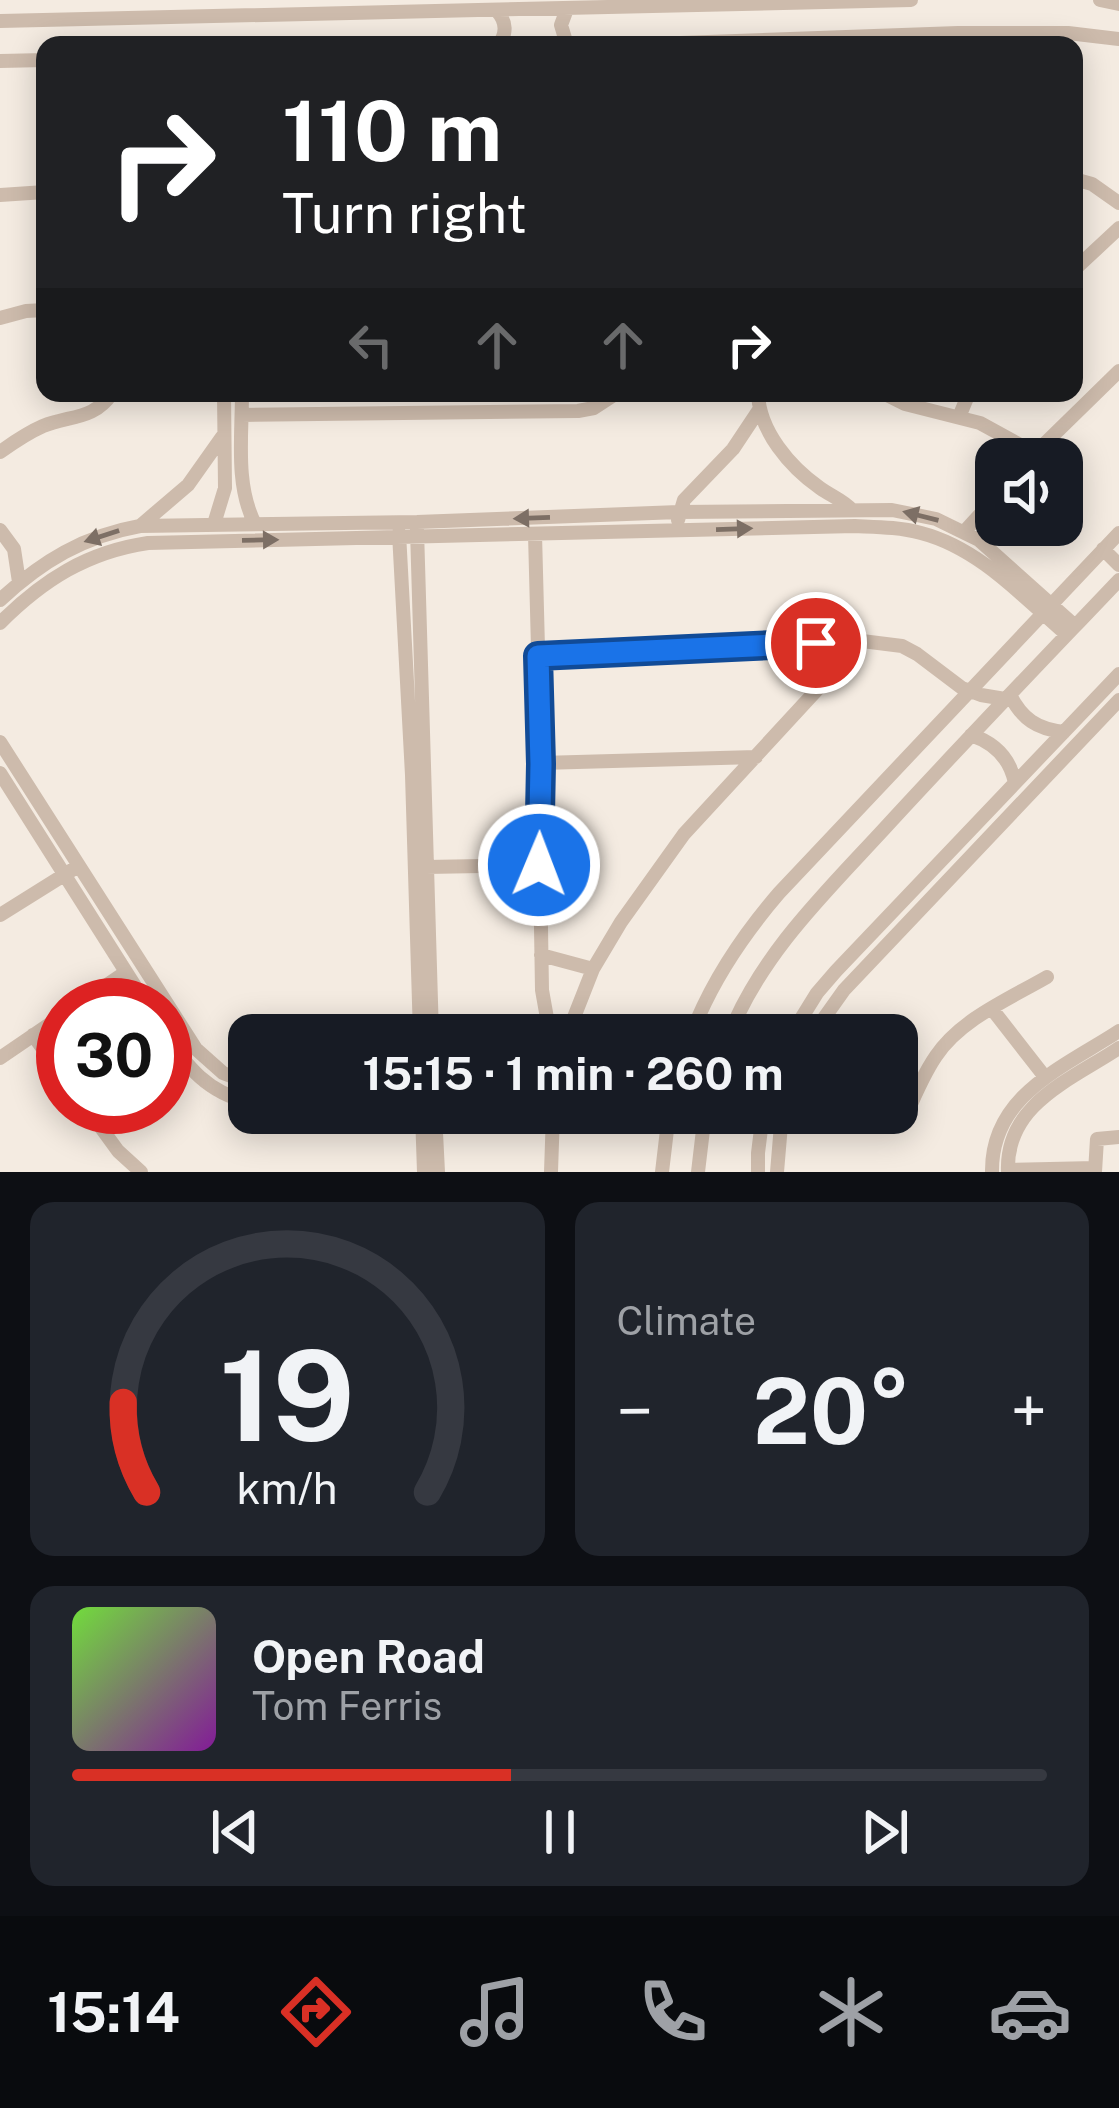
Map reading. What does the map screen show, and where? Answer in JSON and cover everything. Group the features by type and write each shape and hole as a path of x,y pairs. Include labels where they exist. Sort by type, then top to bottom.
{"street":[{"path":"0,21 376,7 497,11 911,0"},
{"path":"1100,0 1119,4"},
{"path":"564,36 561,26 567,9"},
{"path":"497,11 505,23 502,36"},
{"path":"946,36 1046,33 1119,39"},
{"path":"0,61 36,60"},
{"path":"1083,182 1119,203"},
{"path":"0,195 36,193"},
{"path":"1083,262 1119,228"},
{"path":"0,318 36,310"},
{"path":"1050,438 1119,371"},
{"path":"0,452 40,427 92,413 107,402"},
{"path":"214,524 224,496 224,402"},
{"path":"242,402 244,498 255,524"},
{"path":"351,402 352,414"},
{"path":"242,415 578,411 603,402"},
{"path":"758,402 758,410 791,462 844,502 854,518"},
{"path":"901,402 980,423 1004,438"},
{"path":"959,417 965,402"},
{"path":"679,531 679,512 688,495 733,449 758,410"},
{"path":"225,439 242,444"},
{"path":"140,526 188,485 225,439"},
{"path":"417,529 536,534 679,531 907,511 936,518 992,549 1070,630"},
{"path":"0,623 54,576 116,548 679,512 854,518 905,530 953,544 1046,608"},
{"path":"965,531 975,520"},
{"path":"0,600 48,560 88,539 140,526 255,524 399,530"},
{"path":"417,529 431,1014"},
{"path":"0,530 14,549 48,560"},
{"path":"399,530 419,1014"},
{"path":"701,1014 719,975 779,893 1119,532"},
{"path":"536,534 539,865 546,1014"},
{"path":"14,549 19,582"},
{"path":"1102,550 1119,565"},
{"path":"740,1014 761,972 789,933 1119,580"},
{"path":"538,656 862,641 902,646 969,692 1007,697 1030,723 1064,732"},
{"path":"575,1014 593,969 621,922 684,834 862,641"},
{"path":"804,1014 836,971 1119,674"},
{"path":"941,675 973,733 1007,760 1015,783"},
{"path":"827,1014 844,989 1119,700"},
{"path":"0,742 196,1049 228,1075"},
{"path":"541,764 756,758"},
{"path":"0,772 130,978"},
{"path":"839,829 863,852"},
{"path":"426,867 539,865"},
{"path":"0,915 78,866"},
{"path":"542,955 593,969"},
{"path":"117,978 126,972"},
{"path":"918,1090 946,1042 1046,977"},
{"path":"992,1009 1045,1077"},
{"path":"1119,1031 1024,1114 1011,1139 1008,1171 1096,1170 1096,1139 1119,1137"},
{"path":"0,1058 36,1033"},
{"path":"33,1035 36,1039"},
{"path":"992,1172 997,1136 1007,1112 1024,1093 1045,1077 1119,1048"},
{"path":"192,1070 205,1084 228,1095"},
{"path":"106,1134 141,1172"},
{"path":"423,1134 424,1172"},
{"path":"436,1134 438,1172"},
{"path":"551,1172 552,1134"},
{"path":"662,1172 667,1134"},
{"path":"698,1172 703,1134"},
{"path":"758,1172 760,1134"},
{"path":"777,1172 780,1134"}],"route":[{"path":"539,865 538,656 816,643"}]}
